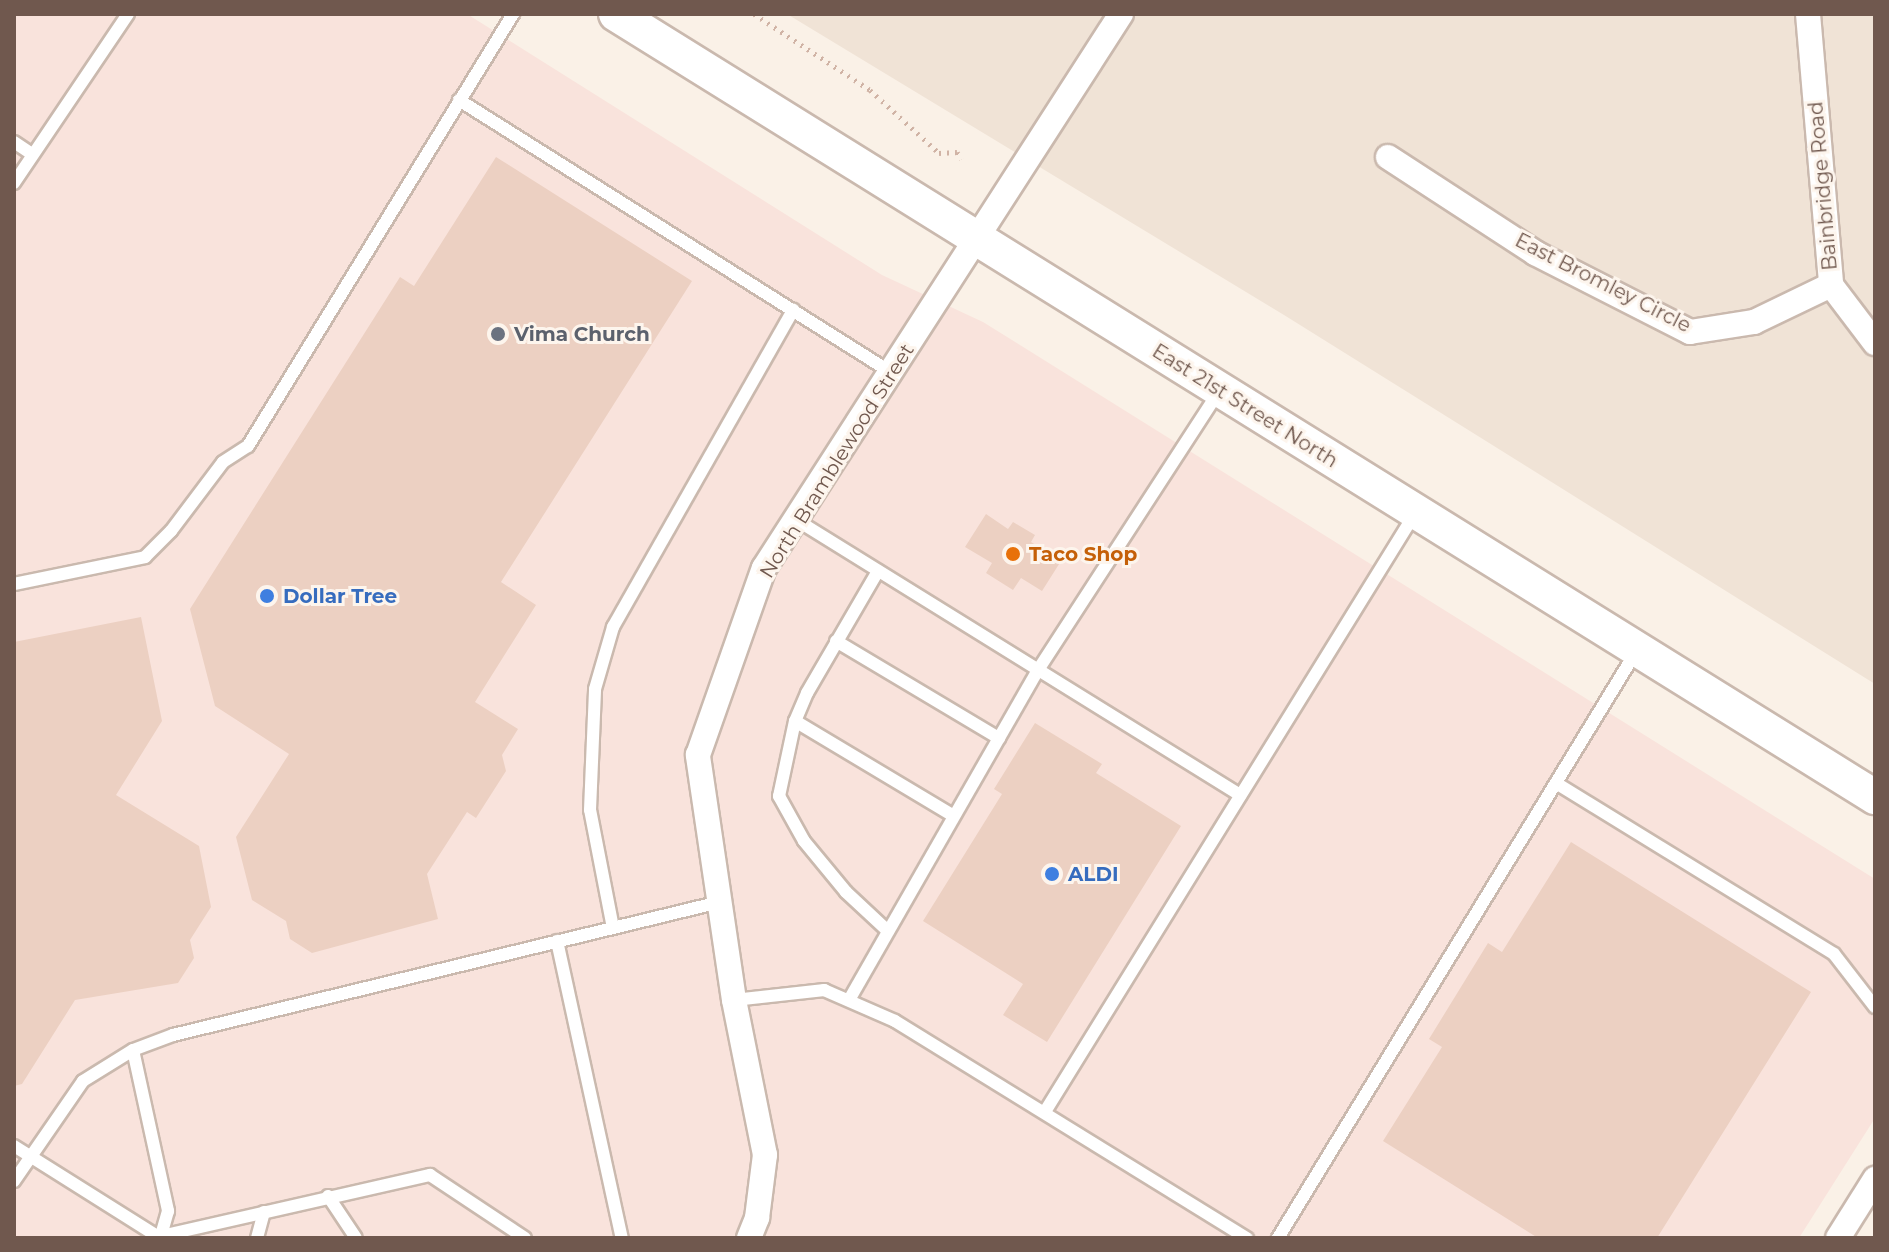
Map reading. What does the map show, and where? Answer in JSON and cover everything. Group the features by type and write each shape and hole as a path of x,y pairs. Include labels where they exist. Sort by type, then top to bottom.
{"main road":[{"name":"East 21st Street North","path":"616,14 1875,797"}],"street":[{"name":"North Bramblewood Street","path":"749,1238 757,1218 765,1155 734,1000 698,755 764,568 979,241 1121,14"},
{"name":"Bainbridge Road","path":"1808,14 1831,285 1875,343"},
{"name":"East Bromley Circle","path":"1388,157 1535,253 1690,332 1754,322 1831,285"},
{"path":"1838,1238 1875,1179"}],"lane":[{"path":"14,183 128,14"},
{"path":"14,584 145,557 171,531 223,462 248,446 513,14"},
{"path":"459,100 892,373"},
{"path":"14,142 32,154"},
{"path":"613,928 590,810 595,689 613,627 793,310"},
{"path":"849,1000 1038,670 1220,390"},
{"path":"1046,1110 1416,512"},
{"path":"795,519 1240,795"},
{"path":"878,571 836,641 795,721 779,796 804,841 837,882 888,931"},
{"path":"836,641 999,738"},
{"path":"1278,1238 1637,649"},
{"path":"795,721 954,816"},
{"path":"1556,783 1834,954 1875,1007"},
{"path":"14,1181 83,1081 133,1050 720,902"},
{"path":"557,941 622,1238"},
{"path":"734,1000 824,990 895,1021 1046,1110 1247,1238"},
{"path":"133,1050 168,1211 160,1237"},
{"path":"14,1146 160,1237 430,1175 525,1238"},
{"path":"328,1196 356,1238"},
{"path":"257,1238 264,1212"}],"path":[{"path":"754,14 870,90 939,153 957,152 961,159"}],"shaded area":[{"path":"14,14 467,14 882,275 983,322 1875,879 1875,1118 1799,1238 14,1238"},
{"path":"787,14 1875,14 1875,684 1284,315"}],"building":[{"path":"496,157 692,281 501,582 536,605 475,702 518,729 502,755 506,771 476,818 467,812 427,874 438,919 312,953 290,939 286,921 252,900 236,837 289,754 215,706 190,609 400,277 414,286"},
{"name":"Taco Shop","path":"986,514 1008,529 1013,522 1035,535 1031,542 1061,561 1042,591 1021,578 1013,590 986,573 992,563 965,547"},
{"path":"141,617 162,721 116,795 199,846 211,907 190,940 194,958 178,983 75,1000 22,1084 14,1086 14,642"},
{"name":"ALDI","path":"1035,723 1102,764 1096,773 1181,826 1047,1042 1003,1015 1023,984 923,921 1002,794 994,789"},
{"path":"1571,842 1811,992 1657,1238 1538,1238 1383,1141 1442,1047 1429,1039 1488,943 1502,952"}],"place":[{"name":"Vima Church","path":"498,334"},
{"name":"Taco Shop","path":"1013,554"},
{"name":"Dollar Tree","path":"267,596"},
{"name":"ALDI","path":"1052,874"}]}
